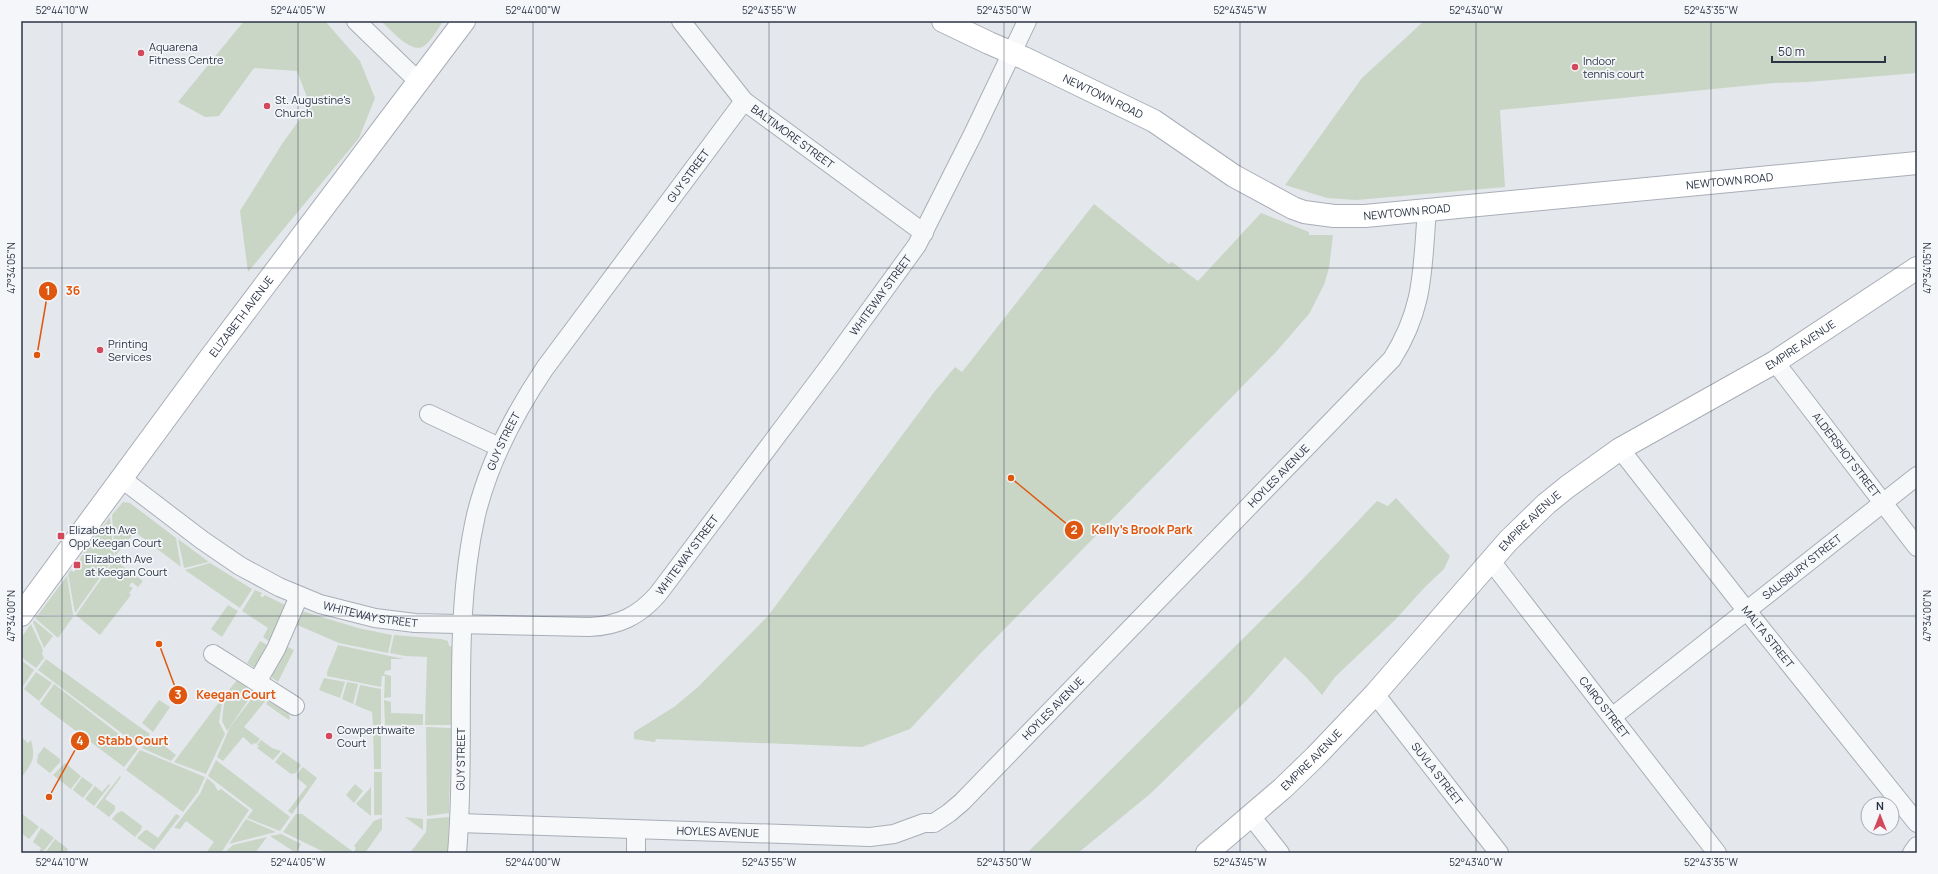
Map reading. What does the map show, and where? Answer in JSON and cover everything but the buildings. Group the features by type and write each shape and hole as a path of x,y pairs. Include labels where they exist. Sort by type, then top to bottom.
{"street":[{"path":"356,21 418,81"},
{"name":"ELIZABETH AVENUE","path":"21,615 210,358 464,21"},
{"name":"BALTIMORE STREET","path":"681,21 744,101 924,233"},
{"name":"NEWTOWN ROAD","path":"943,21 1154,121 1234,176 1293,208 1304,212 1334,216 1365,216 1917,163"},
{"name":"WHITEWAY STREET","path":"122,479 223,555 259,577 299,596 336,609 375,618 415,623 601,627 626,620 639,613 658,594 830,365 911,254 924,233 1027,21"},
{"name":"GUY STREET","path":"457,853 459,823 462,624 469,558 476,515 499,447 515,414 545,368 744,101"},
{"name":"HOYLES AVENUE","path":"459,823 636,829 870,845 924,823 934,823 956,808 1392,359 1403,340 1418,302 1421,286 1427,210"},
{"name":"EMPIRE AVENUE","path":"1207,853 1300,772 1375,694 1512,537 1546,504 1620,449 1775,362 1917,268"},
{"name":"ALDERSHOT STREET","path":"1775,362 1917,547"},
{"path":"429,414 499,447"},
{"name":"MALTA STREET","path":"1620,449 1747,611 1917,823"},
{"name":"SALISBURY STREET","path":"1612,717 1917,476"},
{"name":"CAIRO STREET","path":"1491,561 1717,853"},
{"path":"257,682 276,649 299,596"},
{"path":"213,654 295,706"},
{"name":"SUVLA STREET","path":"1375,694 1499,853"},
{"path":"1251,816 1280,853"},
{"path":"636,829 636,853"},
{"path":"1912,853 1917,846"}],"green space":[{"path":"244,21 325,21 360,61 375,98 359,138 248,272 240,211 282,144 310,105 297,71 254,68 219,116 205,117 178,102"},
{"path":"381,21 443,21 430,41 419,48 413,47 401,40"},
{"path":"1424,21 1917,21 1917,73 1808,82 1774,83 1500,110 1505,187 1356,200 1327,198 1285,185 1362,78"},
{"path":"1094,204 1169,264 1172,262 1198,281 1261,213 1309,232 1309,235 1333,235 1329,268 1324,285 1309,314 1276,352 977,657 910,729 862,747 656,739 655,742 634,739 634,732 674,707 698,687 768,616 935,391 955,367 962,372"},
{"path":"1396,498 1450,556 1444,569 1425,587 1395,620 1335,677 1322,695 1285,657 1247,700 1150,794 1078,853 1027,853 1300,582 1377,501 1388,506"},
{"path":"123,502 130,503 176,538 181,567 135,532 115,556 112,515"},
{"path":"110,517 114,557 83,553"},
{"path":"178,539 209,562 184,568"},
{"path":"82,555 113,559 75,613 68,574 71,570 74,572"},
{"path":"113,562 117,562 143,581 138,587 132,582 129,586 133,588 129,593 131,595 100,635 76,615"},
{"path":"210,563 252,589 240,608 185,570"},
{"path":"67,576 73,615 38,615"},
{"path":"255,590 262,593 260,596 263,597 265,595 287,606 271,643 263,637 268,628 242,611"},
{"path":"228,605 238,611 222,637 211,629"},
{"path":"302,611 358,628 392,635 388,653 339,643 295,624"},
{"path":"37,616 73,617 58,638 35,618"},
{"path":"34,620 53,636 44,648 33,622"},
{"path":"31,624 43,650 42,654 44,658 36,668 21,657 21,638"},
{"path":"394,635 441,639 448,641 449,646 453,647 451,725 425,725 427,657 405,656 390,653"},
{"path":"260,641 269,646 255,668 247,663"},
{"path":"338,645 404,659 391,659 391,670 385,671 384,674 391,676 391,697 384,698 385,676 382,676 381,687 327,676 327,672"},
{"path":"286,646 294,650 278,682 270,676"},
{"path":"46,659 150,734 140,747 38,670"},
{"path":"21,660 34,670 21,689"},
{"path":"36,672 52,683 39,701 24,689"},
{"path":"324,678 345,682 340,698 319,690"},
{"path":"237,680 255,690 227,731 222,721 225,695"},
{"path":"347,682 358,684 353,704 342,699"},
{"path":"54,684 138,749 124,767 40,704"},
{"path":"360,685 381,689 381,725 373,725 372,712 355,705"},
{"path":"256,693 267,699 244,727 260,739 256,744 254,743 252,745 243,737 223,761 217,757 230,727"},
{"path":"223,697 219,722 225,734 206,774 174,762"},
{"path":"159,700 170,707 153,732 142,723"},
{"path":"384,700 391,702 391,713 423,714 423,725 385,725"},
{"path":"268,701 288,712 290,718 289,720 266,704"},
{"path":"426,727 451,728 449,813 427,816"},
{"path":"373,728 381,728 381,769 374,769"},
{"path":"152,736 176,755 171,761 142,748"},
{"path":"21,737 28,743 31,740 33,756 21,778"},
{"path":"261,740 272,748 281,751 273,760 257,748 259,746 257,745"},
{"path":"44,747 60,759 60,762 50,773 37,763 38,755"},
{"path":"140,750 205,777 198,792 183,812 126,770"},
{"path":"283,752 301,765 296,773 291,774 275,762"},
{"path":"216,760 290,817 280,831 247,818 253,810 208,776"},
{"path":"65,763 81,776 71,789 53,775"},
{"path":"303,767 317,778 292,814 288,811 307,786 297,778 297,774"},
{"path":"374,772 382,772 382,815 374,815"},
{"path":"120,776 121,777 105,799 115,806 115,810 109,817 96,807"},
{"path":"82,777 93,785 83,798 73,790"},
{"path":"207,778 214,784 218,791 221,789 249,810 221,853 206,853 214,842 186,821 180,829 174,828 200,794"},
{"path":"109,784 110,785 94,806 85,799 95,786 102,792"},
{"path":"355,784 363,791 354,803 346,795"},
{"path":"371,787 371,816 356,804"},
{"path":"122,811 142,826 141,830 135,837 112,819 117,813"},
{"path":"21,813 39,827 29,839 21,833"},
{"path":"176,814 180,816 154,850 137,838 147,830 158,838"},
{"path":"296,814 302,814 352,851 351,853 326,853 283,832"},
{"path":"404,817 423,819 423,830 406,818"},
{"path":"449,817 448,853 410,853 426,832 427,819"},
{"path":"382,818 382,829 365,853 353,853 356,848 354,846 374,821"},
{"path":"246,819 276,832 229,844"},
{"path":"41,828 54,838 42,853 38,853 41,848 33,842"},
{"path":"281,834 301,844 296,853 270,836"},
{"path":"267,837 255,853 224,853 233,845"},
{"path":"55,839 68,849 65,853 45,853"}],"place":[{"name":"Aquarena Fitness Centre","path":"141,53"},
{"name":"Indoor tennis court","path":"1575,67"},
{"name":"St. Augustine's Church","path":"267,106"},
{"name":"Printing Services","path":"100,350"},
{"name":"36","path":"37,355"},
{"name":"Kelly's Brook Park","path":"1011,478"},
{"name":"Elizabeth Ave Opp Keegan Court","path":"61,536"},
{"name":"Elizabeth Ave at Keegan Court","path":"77,565"},
{"name":"Keegan Court","path":"159,644"},
{"name":"Cowperthwaite Court","path":"329,736"},
{"name":"Stabb Court","path":"49,797"}]}
